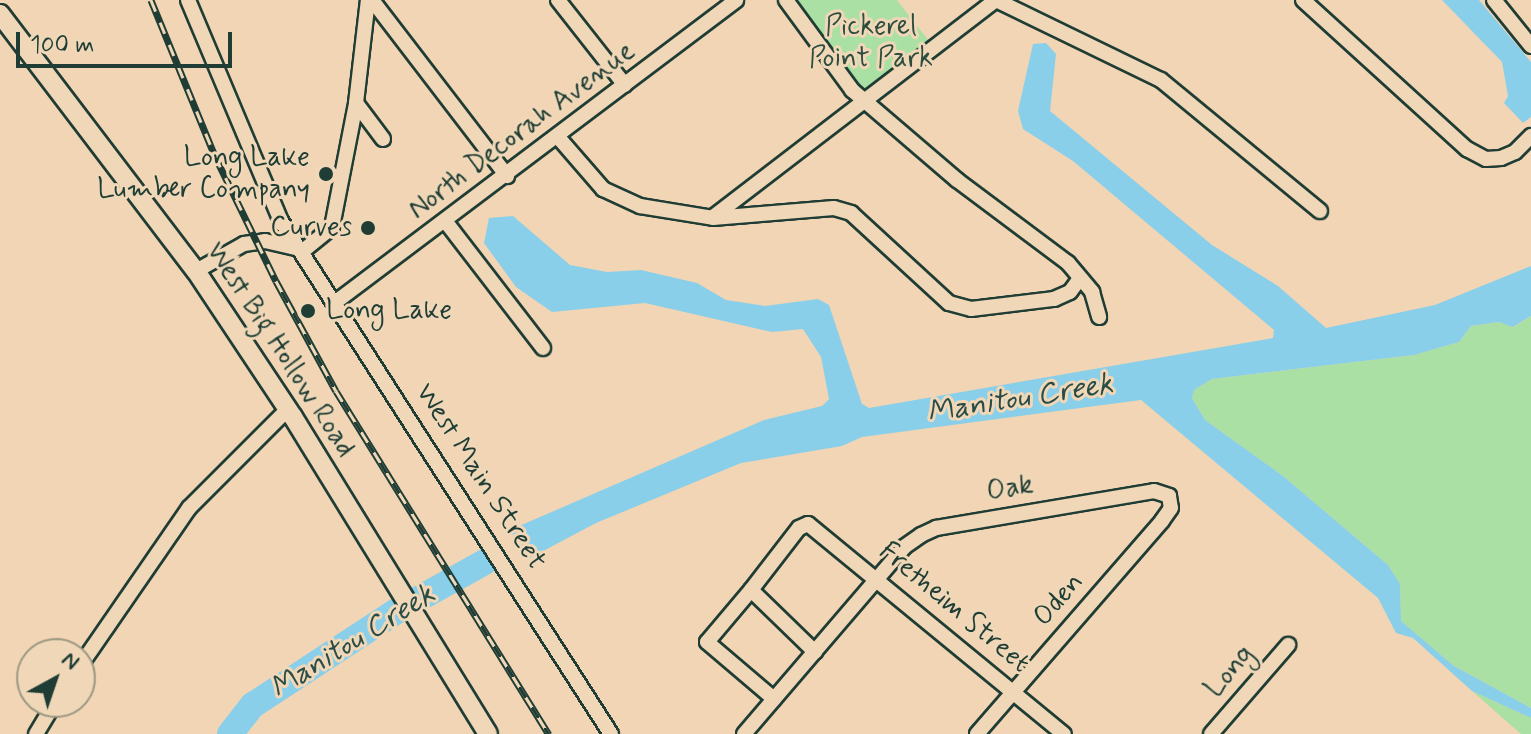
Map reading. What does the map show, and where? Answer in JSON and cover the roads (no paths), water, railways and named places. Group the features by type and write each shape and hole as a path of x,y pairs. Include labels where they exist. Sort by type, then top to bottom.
{"main road":[{"name":"West Big Hollow Road","path":"0,14 196,271 288,409 488,734"}],"street":[{"name":"West Main Street","path":"188,0 281,221 337,301 611,734"},
{"path":"196,271 244,244 265,241 304,250 319,242 338,214 370,0"},
{"path":"370,0 507,176"},
{"path":"558,0 625,85"},
{"name":"North Decorah Avenue","path":"337,301 507,176 736,0"},
{"path":"786,0 865,102 957,180 1055,251 1095,298 1099,317"},
{"path":"713,218 996,0 1161,80 1320,211"},
{"path":"1303,0 1467,149 1486,159 1515,152 1531,136"},
{"path":"1494,0 1531,46"},
{"path":"356,103 383,139"},
{"path":"558,137 617,199 713,218 834,208 851,213 949,303 971,309 1054,299 1070,292 1080,278"},
{"path":"446,222 543,348"},
{"path":"96,643 189,508 288,409"},
{"name":"Oak","path":"744,734 904,547 936,528 1154,491 1169,496"},
{"name":"Oden","path":"977,734 1162,521 1171,508 1169,496"},
{"name":"Fretheim Street","path":"751,590 799,528 808,524 878,578 1064,734"},
{"path":"774,699 707,642 751,590 815,652"},
{"name":"Long","path":"1211,734 1288,645"}],"water":[{"path":"1442,0 1479,0 1531,62 1531,117 1523,123 1504,103 1508,96 1502,62"},
{"name":"Long Lake","path":"1046,43 1056,54 1050,111 1212,245 1278,286 1326,328 1435,305 1531,266 1531,316 1513,327 1499,322 1471,326 1459,342 1414,355 1212,379 1194,390 1192,398 1205,420 1283,476 1388,565 1400,584 1401,621 1454,666 1531,708 1531,718 1472,691 1413,638 1396,633 1378,598 1141,400 862,437 842,446 741,463 596,523 528,559 510,530 764,420 822,406 829,399 821,357 803,329 772,332 645,303 552,312 516,287 484,243 489,218 513,216 570,265 607,272 641,270 697,283 726,300 765,306 818,299 829,305 862,404 869,408 1273,338 1274,330 1073,161 1023,129 1018,111 1033,44"}],"waterway":[{"name":"Manitou Creek","path":"230,734 253,705 395,612 485,562"}],"railway":[{"path":"151,0 215,156 276,281 336,391 549,734"}],"place":[{"name":"Long Lake Lumber Company","path":"326,174"},
{"name":"Curves","path":"368,228"},
{"name":"Long Lake","path":"308,311"}],"park label":[{"name":"Pickerel Point Park","path":"871,43"}]}
